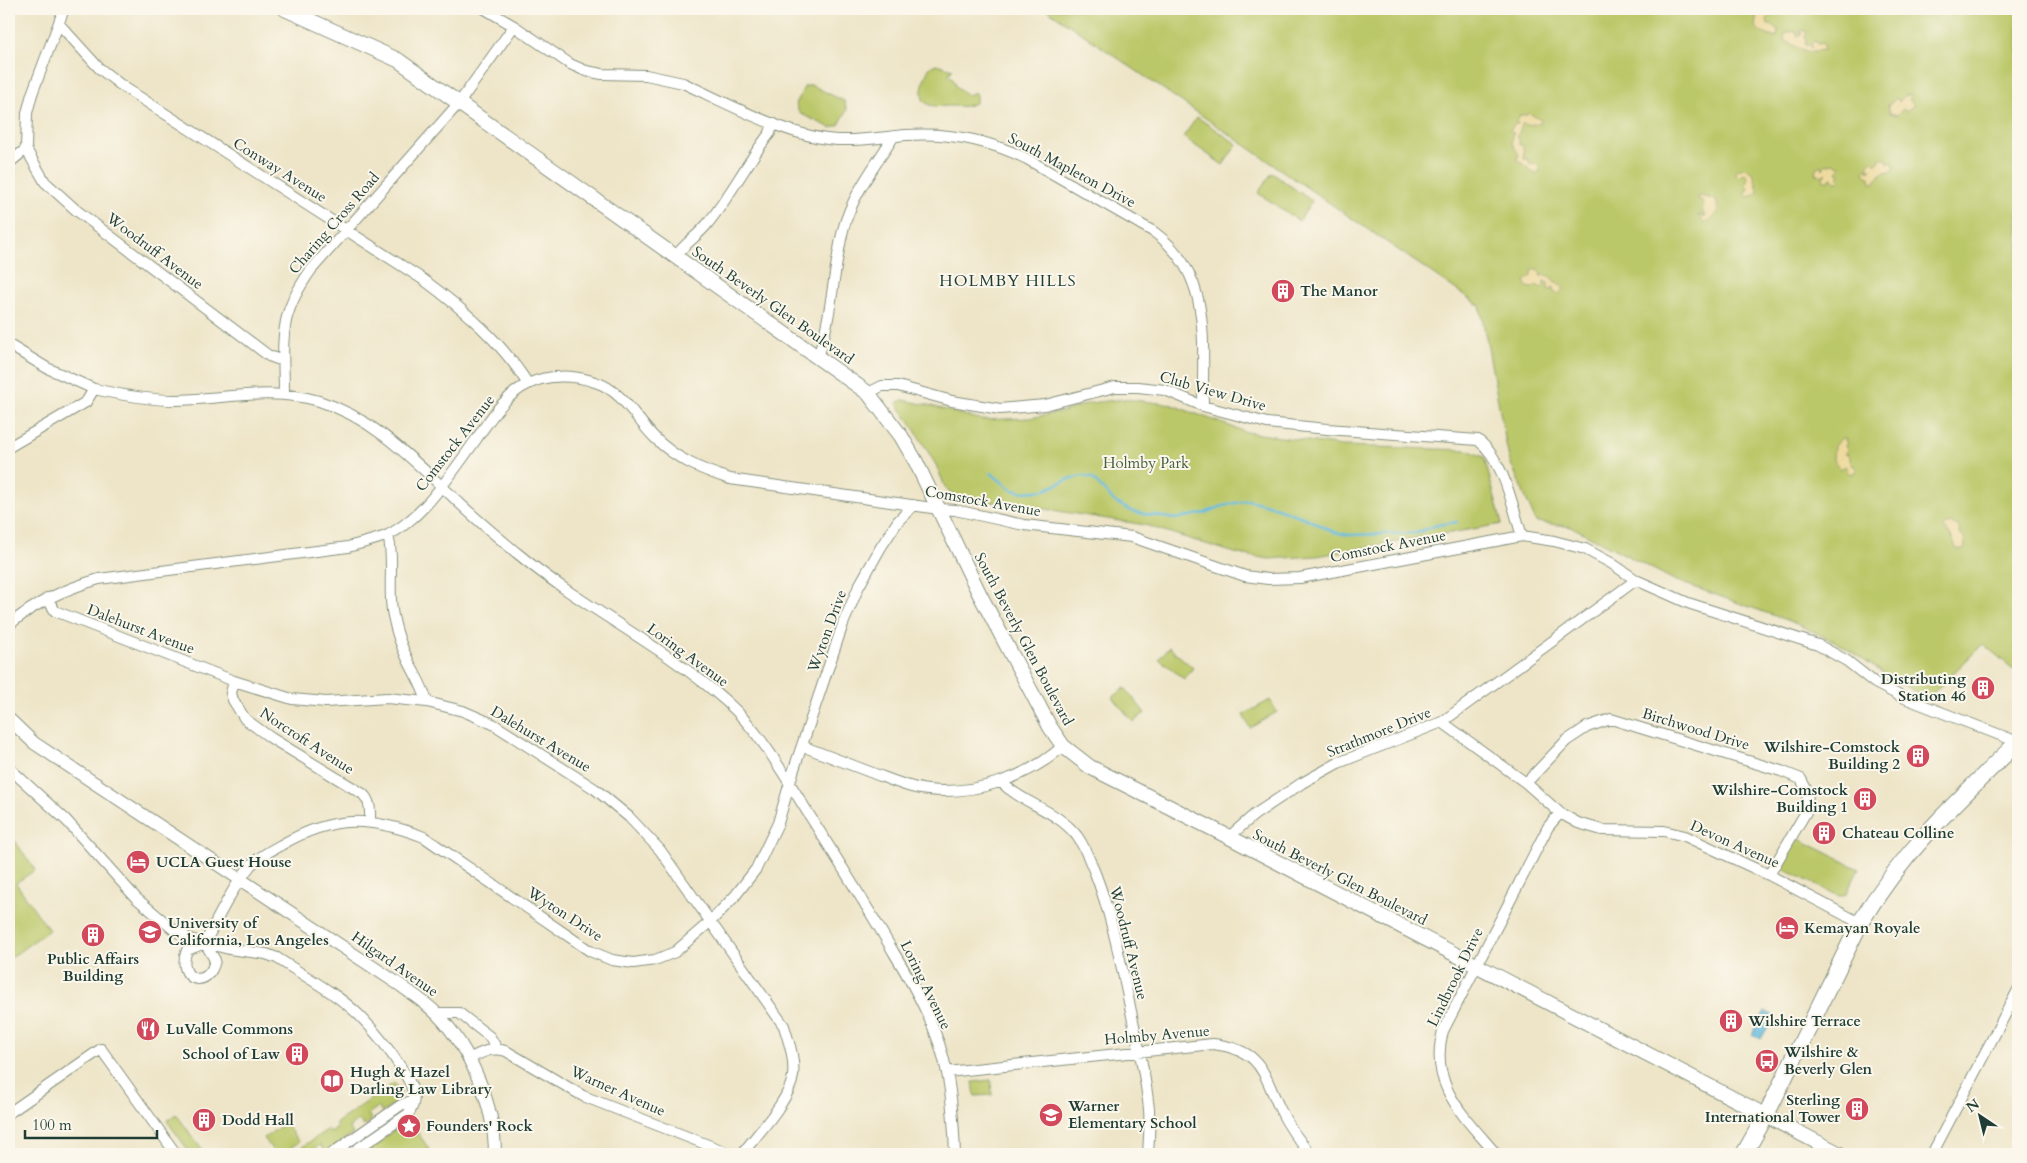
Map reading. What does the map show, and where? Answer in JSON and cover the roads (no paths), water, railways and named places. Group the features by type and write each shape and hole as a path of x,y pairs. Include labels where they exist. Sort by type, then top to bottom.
{"main road":[{"name":"South Beverly Glen Boulevard","path":"285,9 398,60 868,393 901,436 916,462 979,593 1053,733 1063,746 1090,767 1229,837 1840,1154"},
{"path":"1744,1154 1766,1115 1860,923 1876,897 1922,838 2018,742"}],"street":[{"path":"9,163 26,149 27,114 30,100 64,9"},
{"name":"South Mapleton Drive","path":"485,9 570,64 602,74 646,74 682,83 773,123 816,137 839,140 928,134 962,137 1009,150 1154,232 1167,241 1178,253 1186,266 1199,299 1203,406"},
{"name":"Conway Avenue","path":"59,24 99,68 122,86 424,280 463,310 521,372 528,384"},
{"name":"Charing Cross Road","path":"284,396 283,339 286,314 291,301 310,270 459,103 514,26"},
{"path":"676,256 685,244 706,226 717,211 770,134 773,123"},
{"path":"818,357 825,335 843,230 850,209 859,191 894,136"},
{"name":"Woodruff Avenue","path":"26,149 32,163 45,182 76,210 269,356 283,361"},
{"path":"9,345 47,368 94,390 174,400 246,394 284,396"},
{"name":"Comstock Avenue","path":"9,625 33,606 47,598 70,587 99,579 348,547 388,535 423,508 509,397 528,384 553,377 575,376 597,382 613,392 632,410 654,437 682,460 703,470 730,479 955,510 1024,525 1132,537 1245,576 1268,579 1300,578 1522,536 1585,549 1611,563 1636,580 1688,602 1818,644 1847,661 1875,682 1902,697 2018,742"},
{"name":"Club View Drive","path":"868,393 882,386 898,386 952,401 1000,409 1045,405 1115,387 1138,387 1165,390 1203,406 1267,423 1478,440 1489,448 1498,464 1522,536"},
{"path":"9,446 86,402 94,390"},
{"name":"Loring Avenue","path":"284,396 318,401 352,414 390,439 478,521 529,564 699,678 730,705 751,728 789,783 875,920 910,980 930,1022 947,1072 955,1154"},
{"name":"Wyton Drive","path":"205,942 249,867 257,859 298,835 320,826 344,822 370,821 400,828 424,837 590,951 612,960 634,963 655,960 675,952 711,921 735,896 756,869 778,823 789,783 843,624 859,586 898,521 914,505"},
{"path":"388,535 392,548 390,585 392,613 398,637 408,660 423,686 427,702"},
{"name":"Strathmore Drive","path":"1229,837 1254,815 1302,783 1338,763 1442,722 1636,580"},
{"name":"Dalehurst Avenue","path":"47,598 55,611 234,681 292,699 326,702 387,698 427,702 463,711 493,724 594,789 629,817 660,850 784,1026 792,1054 792,1077 784,1099 742,1154"},
{"name":"Norcroft Avenue","path":"234,681 231,693 233,700 245,719 271,738 364,794 370,806 370,821"},
{"name":"Hilgard Avenue","path":"9,719 34,743 400,986 436,1013 450,1029 469,1059 478,1078 486,1101 495,1154"},
{"name":"Birchwood Drive","path":"1526,783 1566,741 1587,727 1611,719 1781,771 1801,779 1808,793 1806,812 1769,874"},
{"name":"Devon Avenue","path":"1442,722 1526,783 1560,813 1578,823 1602,830 1664,831 1685,836 1769,874 1860,923"},
{"path":"802,746 900,784 927,790 951,791 1001,782 1049,758 1063,746"},
{"path":"9,768 66,820 136,898 180,933 190,939 266,954 277,958 358,1014 393,1056 414,1091 414,1100 408,1114 350,1154"},
{"name":"Woodruff Avenue","path":"1001,782 1009,790 1056,816 1068,825 1089,858 1112,924 1139,1051 1149,1103 1150,1130 1148,1154"},
{"name":"Lindbrook Drive","path":"1496,1154 1453,1103 1445,1085 1441,1066 1440,1044 1443,1031 1548,827 1560,813"},
{"path":"1932,1154 2015,1006 2018,990"},
{"name":"Warner Avenue","path":"436,1013 459,1014 490,1037 497,1048 506,1051 582,1096 731,1154"},
{"name":"Holmby Avenue","path":"947,1072 1213,1044 1231,1046 1245,1052 1256,1061 1263,1071 1280,1110 1292,1131 1311,1154"},
{"path":"469,1059 485,1050 497,1048"},
{"path":"9,1113 101,1049 176,1154"},
{"path":"332,1154 401,1105 414,1100"}],"water":[{"path":"1765,1011 1774,1016 1761,1039 1752,1034"}],"waterway":[{"path":"991,473 1012,490 1024,492 1045,490 1069,479 1083,476 1092,478 1115,502 1133,512 1175,519 1205,513 1248,500 1272,506 1305,518 1334,532 1349,535 1416,533 1437,525 1457,522"}],"place":[{"name":"The Manor","path":"1283,291"},
{"name":"Distributing Station 46","path":"1983,688"},
{"name":"Wilshire-Comstock Building 2","path":"1918,756"},
{"name":"Wilshire-Comstock Building 1","path":"1865,799"},
{"name":"Chateau Colline","path":"1824,833"},
{"name":"UCLA Guest House","path":"138,862"},
{"name":"Kemayan Royale","path":"1787,928"},
{"name":"University of California, Los Angeles","path":"150,932"},
{"name":"Public Affairs Building","path":"93,935"},
{"name":"Wilshire Terrace","path":"1731,1021"},
{"name":"LuValle Commons","path":"148,1029"},
{"name":"School of Law","path":"297,1054"},
{"name":"Wilshire & Beverly Glen","path":"1767,1061"},
{"name":"Hugh & Hazel Darling Law Library","path":"332,1081"},
{"name":"Sterling International Tower","path":"1857,1109"},
{"name":"Warner Elementary School","path":"1051,1115"},
{"name":"Dodd Hall","path":"204,1120"},
{"name":"Founders' Rock","path":"409,1126"}],"district":[{"name":"HOLMBY HILLS","path":"1008,280"}],"park label":[{"name":"Holmby Park","path":"1146,463"}]}
